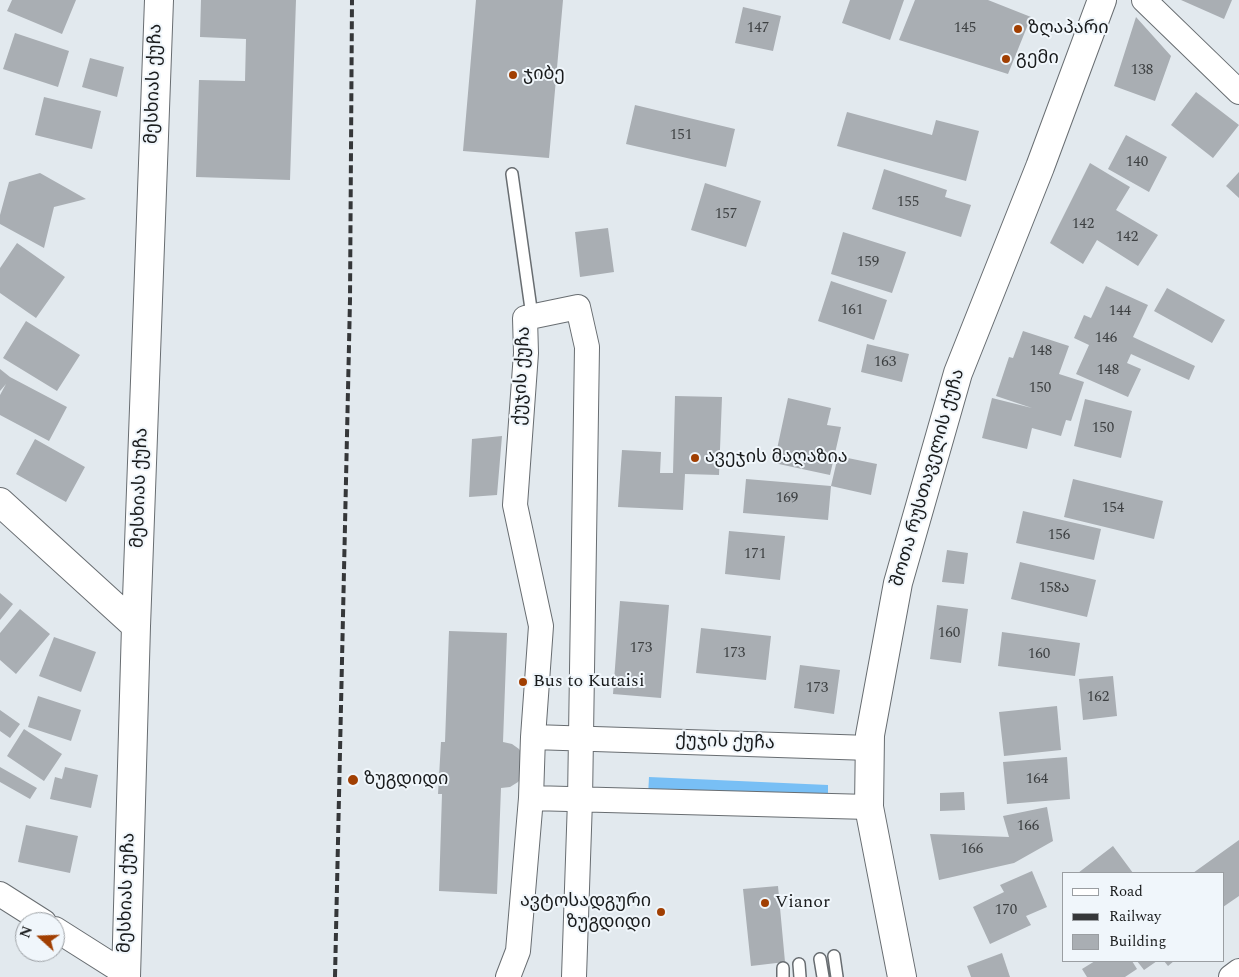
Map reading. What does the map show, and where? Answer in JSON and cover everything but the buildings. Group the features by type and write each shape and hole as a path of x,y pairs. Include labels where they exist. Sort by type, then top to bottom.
{"street":[{"name":"მესხიას ქუჩა","path":"126,976 136,626 159,0"},
{"name":"შოთა რუსთაველის ქუჩა","path":"902,977 869,807 870,735 898,583 958,373 1040,167 1102,0"},
{"path":"1144,0 1239,92"},
{"name":"ქუჯის ქუჩა","path":"508,977 518,951 531,798 532,737 540,626 515,505 526,353 524,318 578,308 586,347 580,800 574,977"},
{"path":"0,502 136,626"},
{"name":"ქუჯის ქუჩა","path":"532,737 870,748"},
{"path":"531,798 869,807"},
{"path":"0,894 28,912"},
{"path":"65,936 126,976"},
{"path":"1231,977 1239,971"}],"lane":[{"path":"512,174 532,316"},
{"path":"834,956 837,977"},
{"path":"820,959 823,977"},
{"path":"799,964 800,977"}],"shaded area":[{"path":"649,777 828,785 828,804 648,796"}],"railway":[{"path":"335,977 350,300 352,0"}],"place":[{"name":"ზღაპარი","path":"1018,29"},
{"name":"გემი","path":"1006,59"},
{"name":"ჯიბე","path":"513,75"},
{"name":"ავეჯის მაღაზია","path":"695,458"},
{"name":"Bus to Kutaisi","path":"523,682"},
{"name":"ზუგდიდი","path":"353,780"},
{"name":"Vianor","path":"765,903"},
{"name":"ავტოსადგური ზუგდიდი","path":"661,912"}]}
